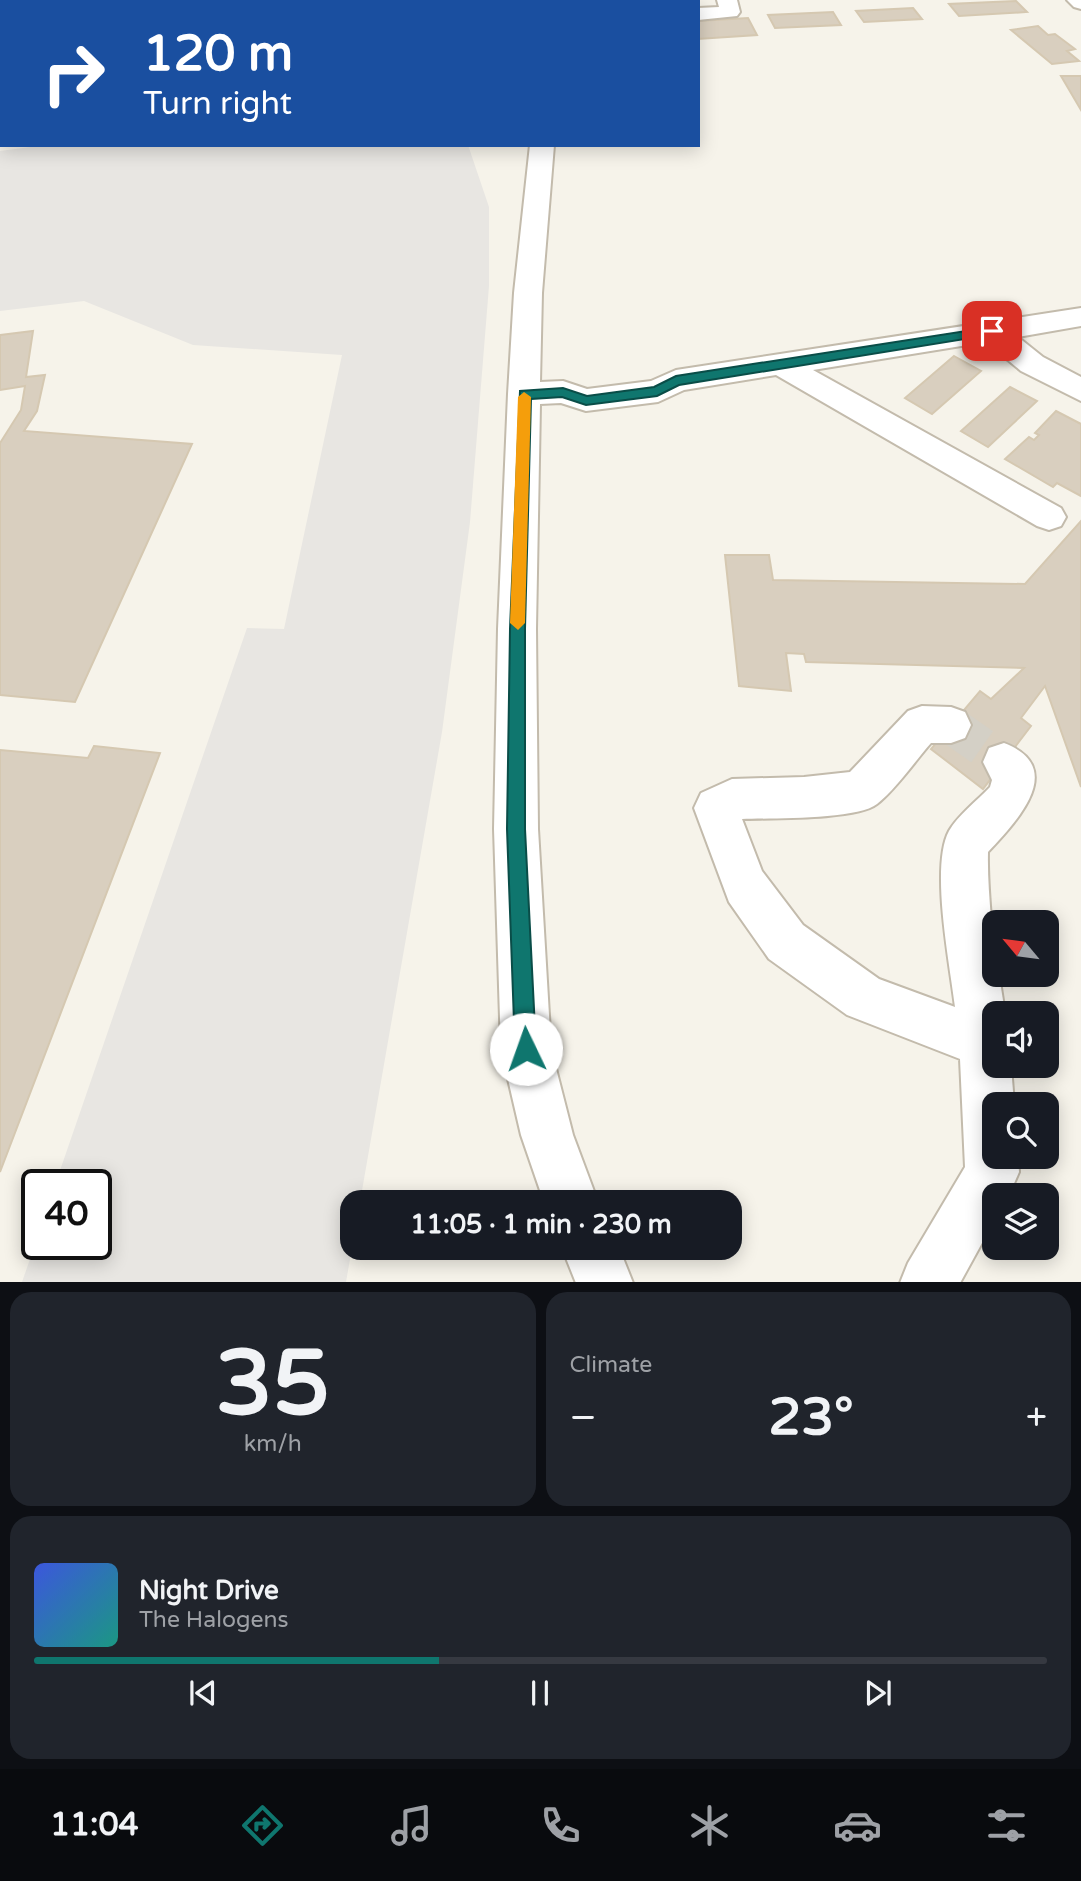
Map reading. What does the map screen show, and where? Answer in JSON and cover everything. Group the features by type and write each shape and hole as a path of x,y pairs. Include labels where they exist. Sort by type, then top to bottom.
{"street":[{"path":"700,13 730,12 727,0"},
{"path":"1076,0 1081,4"},
{"path":"530,147 535,229"},
{"path":"542,147 528,293 543,393 517,629 516,829 526,1049 547,1135 567,1190"},
{"path":"543,393 586,400 657,391 676,381 1081,317"},
{"path":"992,331 1032,364 1081,390"},
{"path":"779,364 1049,517"},
{"path":"951,725 922,724 861,791 804,797 732,799 716,808 745,887 786,942 864,999 982,1043"},
{"path":"982,1028 964,889 966,844 1009,798 1014,776 1003,762"},
{"path":"929,1282 992,1172 986,1078"},
{"path":"595,1260 605,1282"}],"shaded area":[{"path":"31,147 469,147 489,207 489,286 470,522 442,732 362,1190 340,1190 340,1260 350,1260 346,1282 22,1282 30,1260 112,1260 112,1169 61,1169 247,628 284,629 342,355 193,345 84,301 0,311 0,151"}],"building":[{"path":"1016,1 1027,12 959,16 949,4"},
{"path":"913,8 922,19 864,22 856,11"},
{"path":"833,12 841,25 775,28 768,15"},
{"path":"748,18 757,35 700,39 700,21"},
{"path":"1038,26 1048,35 1055,34 1075,49 1067,51 1079,61 1052,64 1011,30"},
{"path":"1061,76 1081,76 1081,110"},
{"path":"33,331 26,377 45,375 37,411 24,431 192,444 75,702 0,695 0,443 21,410 25,386 0,390 0,335"},
{"path":"954,356 981,371 932,414 905,398"},
{"path":"1010,387 1037,401 988,447 961,431"},
{"path":"1056,411 1081,424 1081,496 1057,483 1053,487 1005,459 1029,437 1034,440 1039,435 1035,433"},
{"path":"1081,521 1081,787 1045,686 1021,718 1031,726 983,789 931,749 980,691 991,699 1024,668 806,662 804,654 786,653 791,691 739,686 725,555 769,555 773,580 1025,584"},
{"path":"94,746 160,753 0,1172 0,750 88,758"}],"tunnel":[{"path":"951,725 1004,762"}],"slow traffic":[{"path":"518,623 524,397"}],"route":[{"path":"526,1049 516,829 517,629 524,394 563,392 586,400 631,396 657,391 676,381 992,331"}]}
